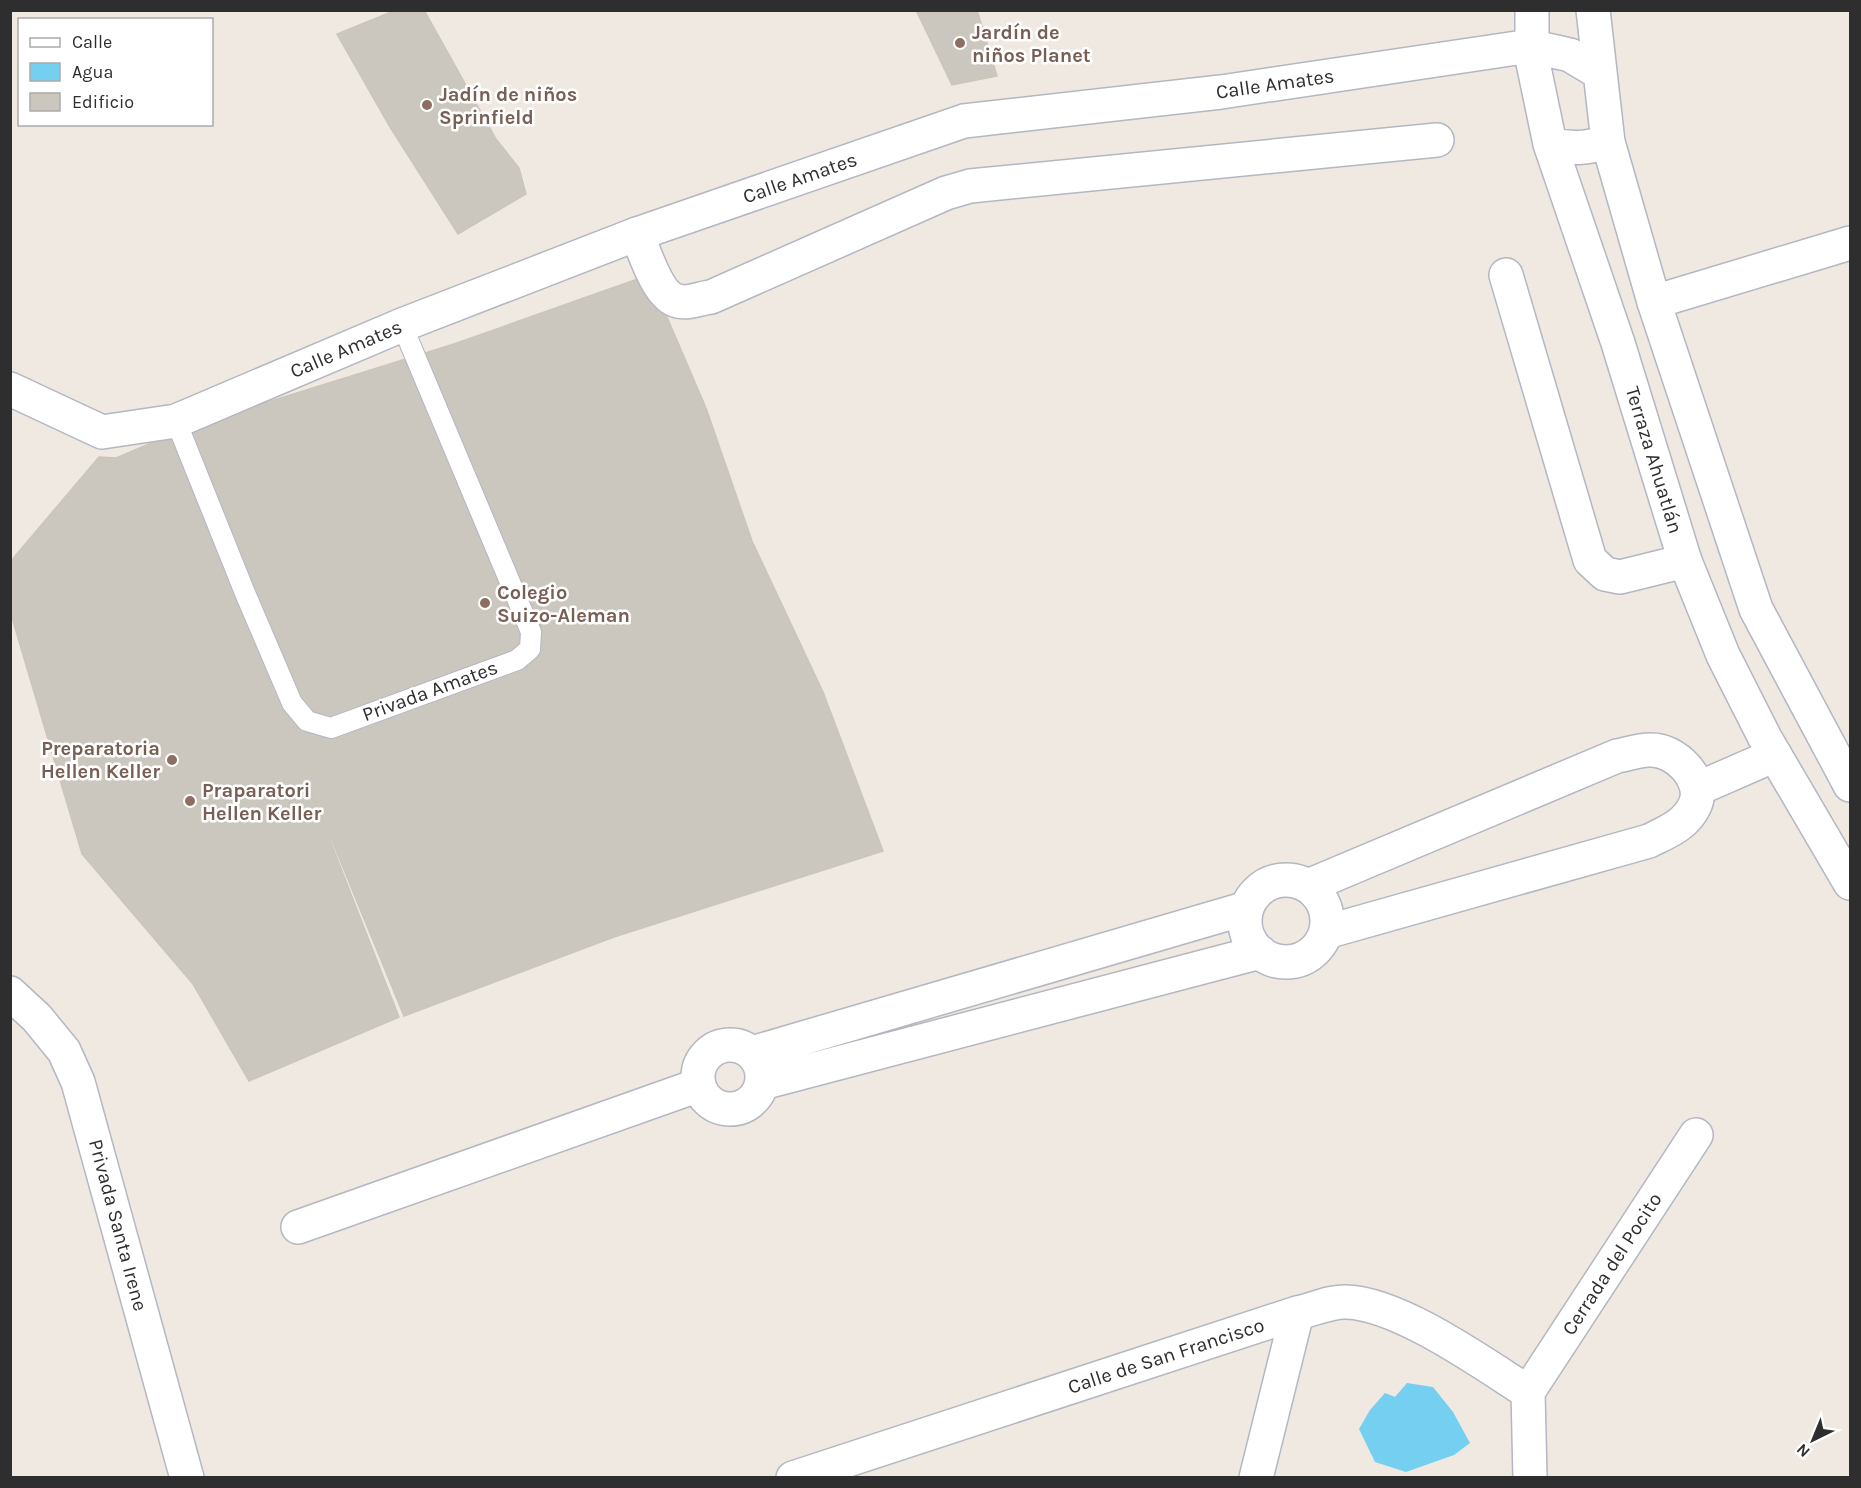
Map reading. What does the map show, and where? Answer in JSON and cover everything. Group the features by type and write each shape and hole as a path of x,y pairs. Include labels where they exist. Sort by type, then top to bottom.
{"street":[{"name":"Terraza Ahuatlán","path":"1532,10 1530,46 1550,144 1618,343 1685,561 1723,655 1770,746 1851,884"},
{"path":"1593,10 1608,142 1654,302 1756,609 1851,785"},
{"path":"1530,46 1570,56 1600,73"},
{"name":"Calle Amates","path":"10,389 102,432 176,421 402,325 637,234 964,121 1221,92 1530,46"},
{"path":"637,234 664,291 671,299 681,302 711,297 946,193 970,186 1437,140"},
{"path":"1550,144 1563,148 1586,148 1608,142"},
{"path":"1654,302 1851,243"},
{"path":"1506,275 1590,560 1605,574 1620,577 1685,561"},
{"path":"1693,780 1770,746"},
{"path":"1308,886 1617,756 1651,749 1667,753 1681,762 1693,780 1696,804 1678,826 1649,841 1326,932"},
{"path":"1296,881 1308,886 1318,895 1327,919 1326,932 1320,944 1311,954 1298,960 1285,962 1260,952 1251,943 1246,932 1247,908 1252,897 1272,882 1296,881"},
{"path":"757,1068 1247,908"},
{"path":"757,1068 1260,952"},
{"name":"Privada Santa Irene","path":"10,993 37,1018 64,1052 78,1082 186,1478"},
{"path":"733,1045 744,1048 757,1068 758,1094 751,1102 732,1110 711,1103 699,1085 700,1065 714,1049 723,1046 733,1045"},
{"path":"297,1227 699,1085"},
{"name":"Cerrada del Pocito","path":"1528,1392 1696,1136"},
{"name":"Calle de San Francisco","path":"793,1478 1297,1313 1345,1302 1378,1307 1436,1335 1528,1392"},
{"path":"1256,1478 1297,1313"},
{"path":"1528,1392 1530,1478"}],"lane":[{"name":"Privada Amates","path":"176,421 244,593 292,703 307,721 331,728 517,660 530,649 531,632 402,325"}],"water":[{"path":"1407,1383 1433,1387 1453,1412 1470,1443 1454,1455 1406,1472 1375,1462 1359,1429 1370,1410 1385,1393 1395,1397"}],"building":[{"name":"Jadín de niños Sprinfield","path":"396,10 424,10 496,139 519,168 526,194 458,234 390,127 337,34"},
{"name":"Jardín de niños Planet","path":"916,10 977,10 997,76 952,85"},
{"path":"649,275 706,408 752,541 823,692 883,851 614,937 404,1016 294,748 325,737 255,559 194,425 454,344"},
{"name":"Praparatori Hellen Keller","path":"194,425 255,559 325,737 294,748 399,1017 249,1081 193,984 82,854 10,611 10,562 99,457 116,458"}],"place":[{"name":"Jardín de niños Planet","path":"960,43"},
{"name":"Jadín de niños Sprinfield","path":"427,105"},
{"name":"Colegio Suizo-Aleman","path":"485,603"},
{"name":"Preparatoria Hellen Keller","path":"172,760"},
{"name":"Praparatori Hellen Keller","path":"190,801"}]}
